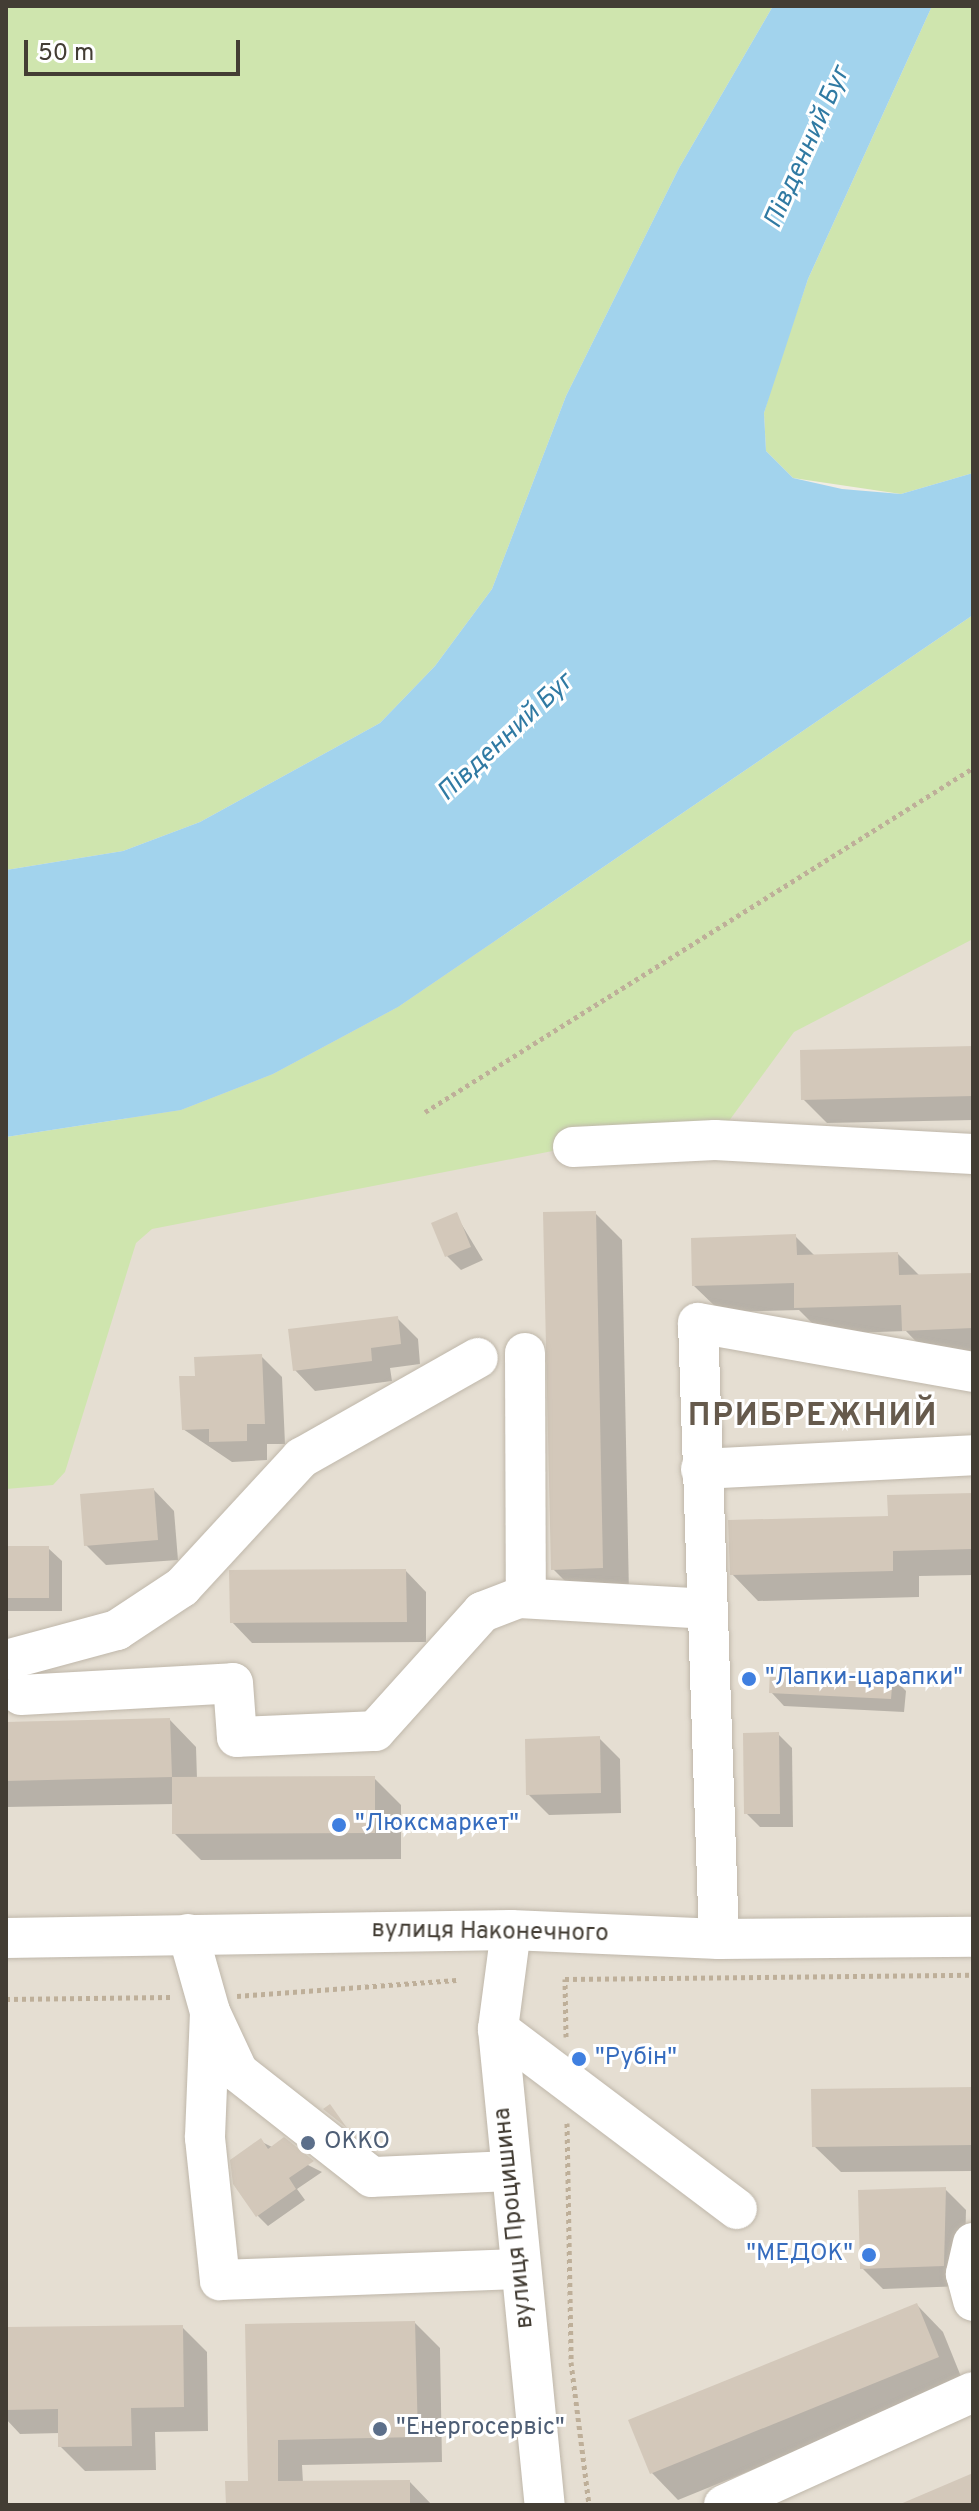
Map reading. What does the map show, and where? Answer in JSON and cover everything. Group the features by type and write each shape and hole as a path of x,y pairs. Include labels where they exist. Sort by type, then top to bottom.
{"street":[{"path":"573,1147 715,1140 973,1154"},
{"path":"719,1939 698,1323 973,1372"},
{"path":"525,1353 526,1598"},
{"path":"13,1678 117,1630 182,1587 301,1458 478,1358"},
{"path":"701,1469 973,1455"},
{"path":"13,1678 233,1683 237,1737 375,1731 482,1612 526,1598 707,1609"},
{"name":"вулиця Наконечного","path":"6,1938 511,1930 719,1939 973,1937"},
{"name":"вулиця Процишина","path":"511,1930 498,2029 508,2171 545,2505"},
{"path":"188,1934 210,2012 238,2072 372,2177 508,2171"},
{"path":"210,2012 205,2138 220,2280 519,2269"},
{"path":"498,2029 737,2209"},
{"path":"973,2243 966,2274 973,2301"},
{"path":"724,2505 973,2392"}],"path":[{"path":"425,1112 973,768"}],"shaded area":[{"path":"973,709 973,2505 6,2505 6,1177"}],"green space":[{"path":"6,6 773,6 679,168 566,396 492,589 435,666 380,723 200,822 123,851 6,870"},
{"path":"932,6 973,6 973,473 901,494 793,478 766,451 764,413 775,375 808,279"},
{"path":"973,615 973,939 794,1032 715,1140 573,1147 152,1229 136,1243 65,1472 53,1485 6,1489 6,1137 181,1110 273,1074 398,1007"}],"water":[{"name":"Південний Буг","path":"773,6 932,6 808,279 764,413 766,451 793,478 842,489 901,494 973,473 973,615 398,1007 273,1074 181,1110 6,1137 6,870 123,851 200,822 380,723 435,666 492,589 566,396 679,168"}],"building":[{"path":"973,1046 973,1096 801,1100 800,1050"},
{"path":"596,1211 603,1568 551,1570 543,1212"},
{"path":"457,1212 471,1247 445,1257 431,1223"},
{"path":"796,1234 797,1255 898,1252 899,1275 973,1273 973,1328 902,1331 901,1305 794,1308 794,1283 692,1286 691,1238"},
{"path":"398,1316 401,1344 371,1348 372,1361 293,1371 288,1329"},
{"path":"262,1354 265,1424 247,1424 247,1441 209,1442 209,1429 182,1430 179,1376 195,1376 194,1357"},
{"path":"154,1488 158,1540 84,1546 80,1494"},
{"path":"973,1493 973,1549 893,1551 893,1571 730,1575 728,1520 888,1516 887,1495"},
{"path":"6,1546 49,1546 49,1598 6,1598"},
{"path":"406,1569 407,1622 230,1623 229,1570"},
{"path":"770,1669 893,1675 891,1699 769,1693"},
{"path":"170,1718 172,1777 6,1781 6,1722"},
{"path":"779,1732 780,1814 744,1814 743,1733"},
{"path":"600,1736 601,1793 526,1795 525,1739"},
{"path":"375,1776 375,1833 172,1834 172,1777"},
{"path":"973,2087 973,2145 812,2147 811,2089"},
{"path":"330,2104 347,2128 323,2109"},
{"path":"284,2137 314,2161 289,2178 296,2189 256,2217 233,2184 230,2160 261,2138 268,2149"},
{"path":"946,2187 944,2266 860,2269 858,2190"},
{"path":"917,2303 939,2357 650,2474 628,2420"},
{"path":"415,2321 418,2437 278,2440 278,2481 410,2480 410,2505 226,2505 225,2481 248,2481 245,2324"},
{"path":"183,2325 184,2407 131,2408 132,2446 58,2447 58,2409 6,2410 6,2327"},
{"path":"973,2473 973,2505 898,2505"}],"place":[{"name":"\"Лапки-царапки\"","path":"749,1679"},
{"name":"\"Люксмаркет\"","path":"339,1825"},
{"name":"\"Рубін\"","path":"579,2059"},
{"name":"ОККО","path":"308,2143"},
{"name":"\"МЕДОК\"","path":"869,2255"},
{"name":"\"Енергосервіс\"","path":"380,2429"}],"district":[{"name":"ПРИБРЕЖНИЙ","path":"813,1417"}]}
